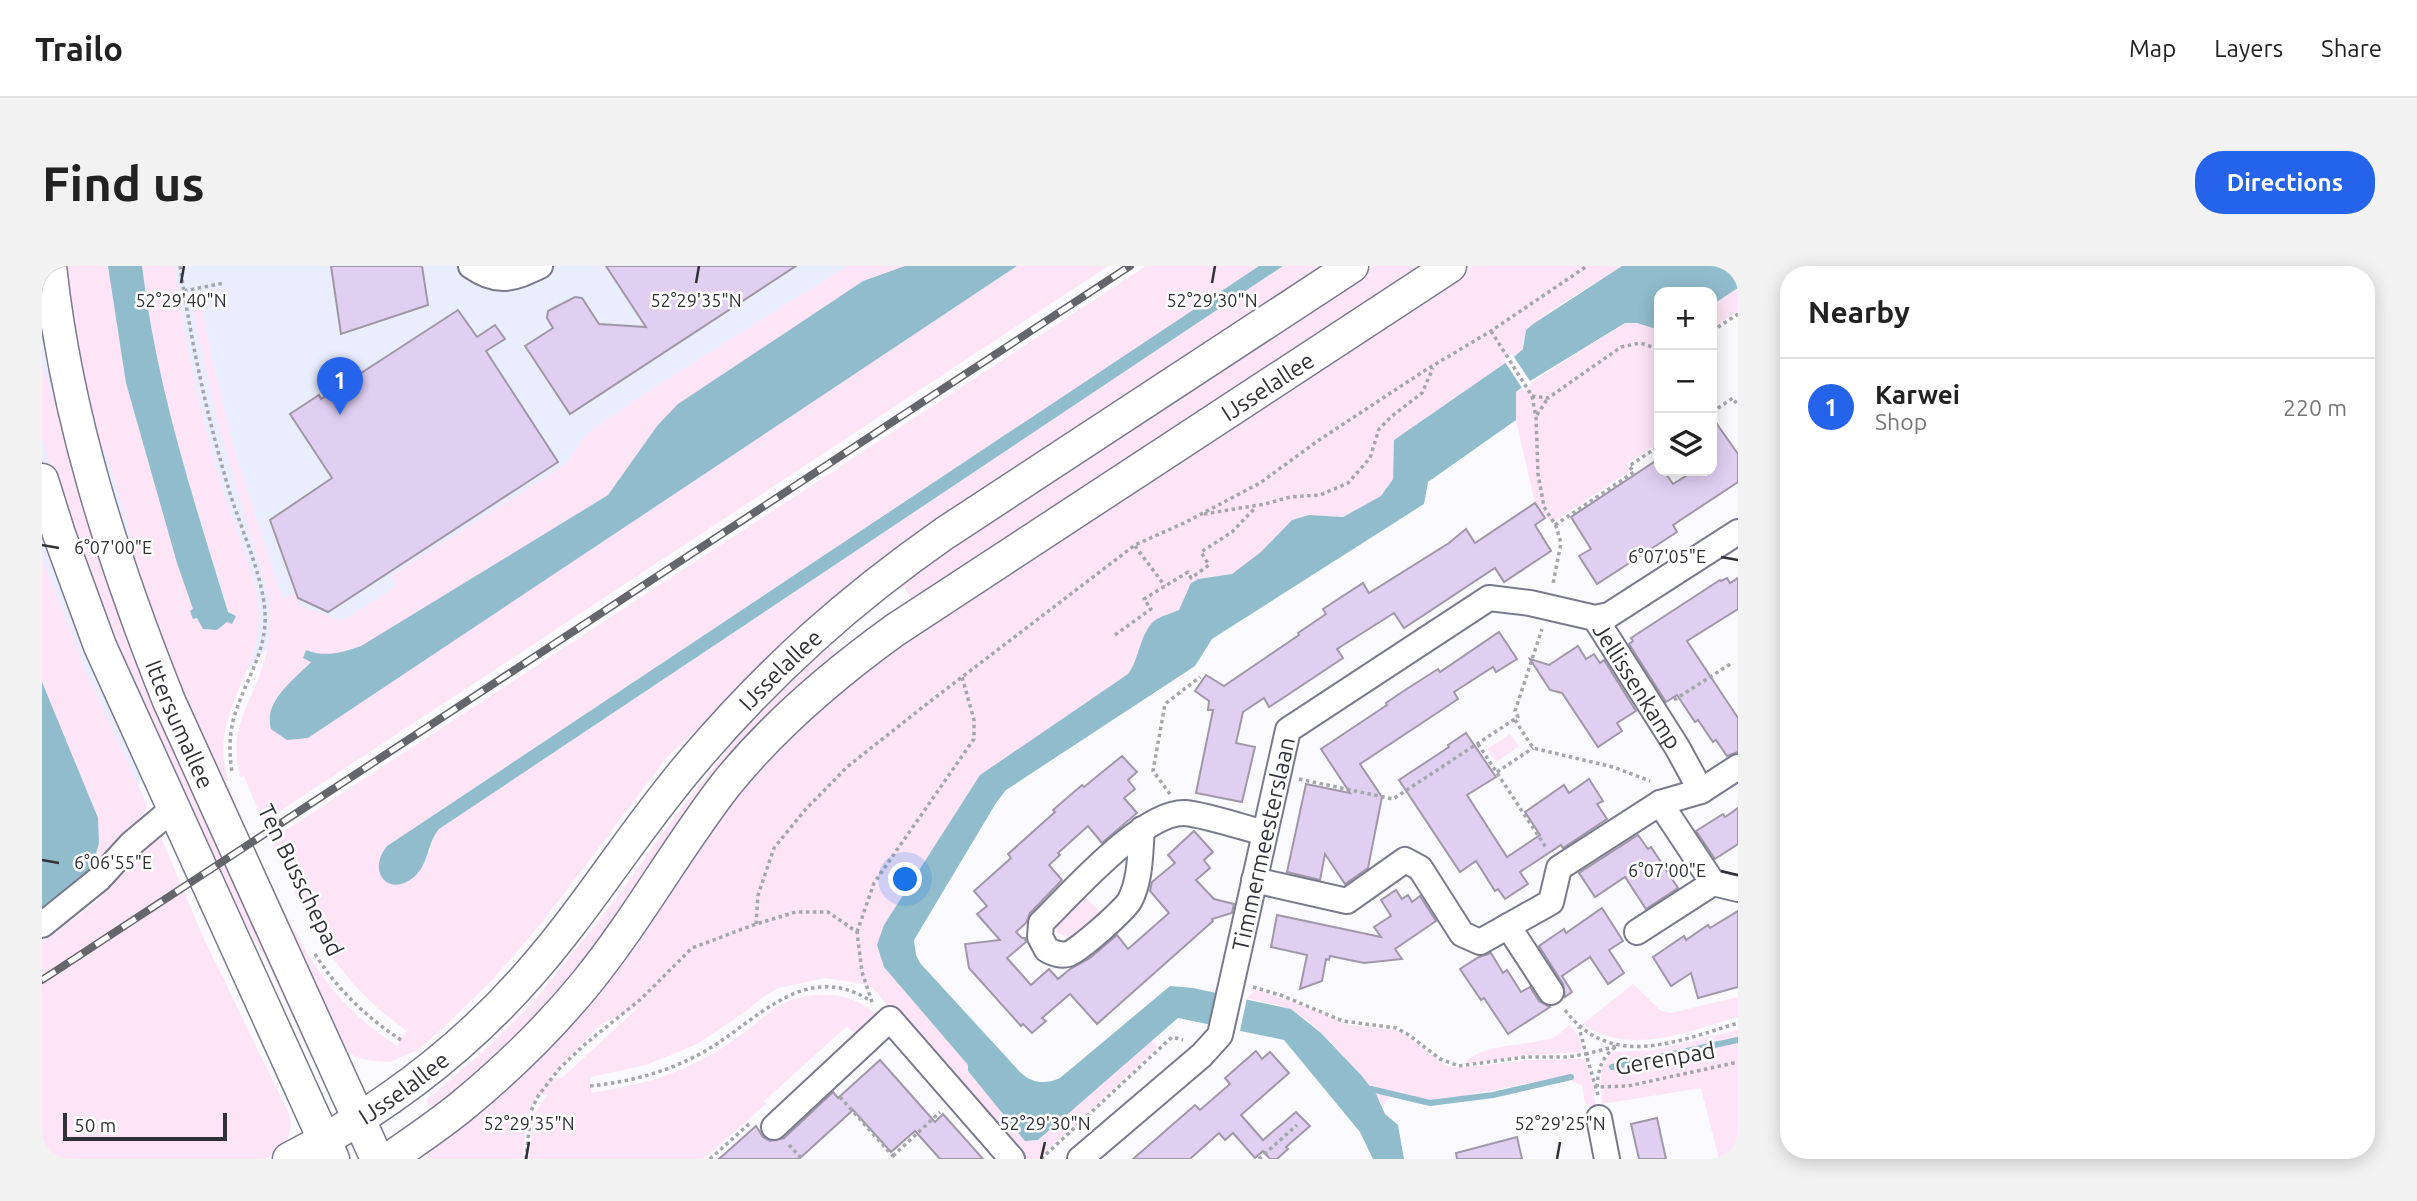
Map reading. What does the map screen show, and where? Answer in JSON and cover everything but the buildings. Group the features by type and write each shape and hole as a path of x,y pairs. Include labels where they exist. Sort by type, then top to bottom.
{"main road":[{"name":"Ittersumallee","path":"50,266 56,324 71,400 118,564 141,631 169,701 376,1159"},
{"name":"IJsselallee","path":"289,1159 328,1150 359,1120 439,1063 507,998 574,918 633,836 694,759 793,653 839,612 889,572 945,533 1352,266"},
{"name":"IJsselallee","path":"389,1159 477,1093 559,1013 613,948 728,782 776,730 822,687 895,630 1450,266"},
{"name":"Ittersumallee","path":"42,480 100,646 328,1150"}],"street":[{"path":"471,266 485,276 512,279 540,266"},
{"name":"Jellissenkamp","path":"1701,790 1595,618 1609,615 1738,532"},
{"name":"Timmermeesterslaan","path":"1080,1159 1202,1055 1220,1035 1288,730 1489,598 1595,618"},
{"path":"1254,880 1347,901 1405,860 1420,868 1462,934 1480,942 1551,902 1559,868 1661,793 1701,790 1738,767"},
{"path":"1661,793 1713,883"},
{"path":"42,925 99,879 131,844 175,807"},
{"path":"1142,829 1137,874 1130,900 1120,913 1070,954 1057,954 1047,950 1040,937 1041,923 1122,844 1142,829 1183,813 1264,833"},
{"path":"1637,932 1713,883 1738,889"},
{"path":"1508,926 1552,992"},
{"path":"774,1127 890,1019 1012,1159"},
{"path":"1599,1118 1607,1159"}],"path":[{"name":"Ittersumallee","path":"180,266 194,348 215,439 260,583 265,614 259,657 234,715 230,748 233,776"},
{"path":"756,924 758,895 774,848 805,810 847,767 1135,545 1260,483 1319,440 1491,331 1587,266"},
{"path":"184,291 224,283"},
{"path":"1717,328 1738,314"},
{"path":"1277,774 1393,799 1518,717 1515,711 1549,608 1561,543 1555,525 1544,507 1538,474 1536,417 1532,396 1491,331"},
{"path":"1536,417 1548,398 1621,347 1640,343 1654,347"},
{"path":"1202,514 1257,506 1290,497 1320,495 1348,483 1370,458 1379,429 1422,393 1433,368"},
{"path":"1532,396 1548,398"},
{"path":"1717,409 1733,398 1738,406"},
{"path":"1555,525 1634,472 1629,466 1654,449"},
{"path":"1115,635 1151,609 1144,599 1188,572 1191,578 1209,565 1201,552 1231,532 1257,506"},
{"path":"1135,545 1165,586"},
{"path":"1655,712 1732,663"},
{"path":"872,1002 862,972 857,932 874,883 974,739 974,720 962,677"},
{"path":"1183,813 1153,771 1165,704 1200,677"},
{"path":"1515,720 1533,748 1613,767 1641,779 1661,793"},
{"path":"1478,744 1559,868"},
{"path":"1497,772 1533,748"},
{"path":"526,1159 531,1111 538,1096 559,1069 641,999 692,948 796,912 828,912 857,932"},
{"name":"Ten Busschepad","path":"312,949 343,991 377,1023 401,1040"},
{"path":"1232,984 1283,996 1343,1021 1396,1028 1440,1059 1459,1066 1525,1057 1567,1057 1617,1046 1661,1044 1738,1023"},
{"path":"590,1086 639,1078 679,1064 718,1044 765,1007 794,993 814,988 836,989 861,995 890,1019"},
{"path":"1552,992 1579,1027 1601,1041 1617,1046"},
{"path":"1579,1027 1597,1087"},
{"path":"1041,1159 1172,1037 1183,1040"},
{"path":"1599,1118 1598,1075 1603,1060 1617,1046"},
{"name":"Gerenpad","path":"1597,1087 1628,1086 1738,1062"},
{"path":"825,1080 891,1157 958,1097"},
{"path":"710,1159 761,1114 774,1127"},
{"path":"1259,1159 1297,1125"}],"shaded area":[{"path":"42,266 859,266 341,633 289,626 52,875 42,882"},
{"path":"61,266 108,266 126,383 177,563 194,610 190,612 193,618 197,617 223,627 227,621 233,624 236,616 229,612 177,441 156,354 142,266 174,266 188,350 207,434 258,602 257,638 224,736 226,781 247,830 243,832 147,610 125,515 110,465 87,412"},
{"path":"847,266 905,266 863,281 783,334 657,426 608,495 361,646 327,654 306,651 311,662 274,700 269,721 308,738 1017,266 1108,266 280,811 262,820 244,776 240,777 237,744 242,717 266,654 270,630 269,597 217,420 190,296 199,294 233,446 282,599 295,594 301,606 342,621 397,586 391,576 566,464 582,440 594,428"},
{"path":"1146,266 1259,266 430,817 382,852 430,852 434,834 439,829 1283,266 1332,266 752,679 667,757 544,920 492,980 417,1050 390,1062 366,1060 354,1056 337,1041 250,853 255,849 296,934 328,983 370,1026 397,1046 407,1031 360,991 341,969 310,921 271,840"},
{"path":"1374,266 1424,266 914,602 899,580"},
{"path":"1473,266 1622,266 1549,312 1526,330 1523,349 1514,357 1394,440 1393,479 1381,496 1343,517 1309,515 1292,520 1261,553 1232,574 1198,579 1191,583 1179,610 1151,624 1128,674 980,775 884,925 968,1065 968,1071 1025,1141 1038,1140 1152,1040 1158,1047 1038,1159 1022,1159 870,985 825,978 778,988 697,1044 646,1065 590,1077 591,1093 670,1074 723,1048 779,1006 809,996 834,995 846,998 858,1002 878,1017 857,1037 847,1026 764,1101 766,1104 703,1159 529,1159 534,1114 548,1095 538,1093 528,1117 523,1159 427,1159 432,1148 778,746 884,654","holes":["640,1006 562,1078 549,1078 601,1024"]},
{"path":"1738,288 1738,311 1717,325 1717,302"},
{"path":"1625,323 1637,323 1654,328 1654,446 1626,464 1631,470 1555,521 1545,518 1535,503 1516,420 1516,392"},
{"path":"42,364 79,477 317,1055 311,1058 268,964 209,859 117,657 62,507 42,438"},
{"path":"42,558 88,677 148,807 129,831 92,868 99,843 98,818 42,682"},
{"path":"824,641 838,658 531,1026 435,1113 426,1100 483,1052 536,999 615,900 676,815 788,674"},
{"path":"1510,734 1519,746 1496,762 1487,749"},
{"path":"159,833 204,939 290,1116 291,1127 285,1148 265,1159 42,1159 42,942 96,902"},
{"path":"1082,893 1101,914 1076,937 1070,938 1057,933 1055,922"},
{"path":"1633,984 1661,1011 1671,1013 1738,997 1738,1017 1679,1034 1640,1040 1601,1034 1583,1024"},
{"path":"1256,990 1349,1025 1395,1030 1443,1064 1459,1068 1531,1060 1584,1059 1592,1079 1596,1113 1592,1113 1590,1104 1585,1104 1582,1085 1571,1081 1570,1075 1438,1101 1420,1102 1391,1094 1383,1106 1353,1067 1313,1025 1284,1007 1247,998"},
{"path":"1569,1025 1579,1036 1582,1052 1528,1055 1463,1064 1494,1048 1552,1038"},
{"path":"1738,1030 1738,1159 1719,1159 1701,1088 1602,1104 1601,1072 1612,1052 1654,1050"}],"water":[{"path":"108,266 142,266 156,354 177,441 228,612 236,616 232,624 227,622 217,630 203,629 197,618 193,619 190,611 193,609 177,563 126,383"},
{"path":"905,266 1017,266 308,738 287,740 271,729 271,709 275,701 311,662 303,658 306,650 327,654 361,646 608,495 657,426 678,404 863,281"},
{"path":"1259,266 1283,266 439,829 423,866 414,877 396,885 383,879 379,865 387,846"},
{"path":"1622,266 1738,266 1738,288 1717,302 1717,287 1654,287 1654,328 1637,323 1625,323 1530,381 1516,392 1516,420 1428,482 1424,504 1212,639 1195,666 1006,790 914,940 920,963 1020,1072 1038,1082 1060,1078 1170,986 1193,988 1291,1009 1321,1033 1376,1094 1385,1114 1398,1125 1404,1159 1373,1159 1360,1132 1284,1040 1178,1018 1038,1140 1025,1141 968,1071 968,1065 884,967 877,945 884,925 980,775 1128,674 1151,624 1179,610 1191,583 1198,579 1232,574 1261,552 1292,520 1309,515 1343,517 1381,496 1393,479 1394,440 1514,357 1523,349 1526,330"},
{"path":"42,682 98,818 99,843 92,868 57,903 42,913"}],"pier":[{"path":"1512,354 1532,384 1524,391 1503,359"},
{"path":"1217,989 1250,995 1247,998 1241,1035 1206,1027"}],"waterway":[{"path":"1612,1067 1738,1040"},
{"path":"1371,1089 1430,1103 1493,1095 1571,1077"}],"railway":[{"path":"42,980 1130,266"}],"place":[{"name":"Karwei","path":"340,415"}]}
